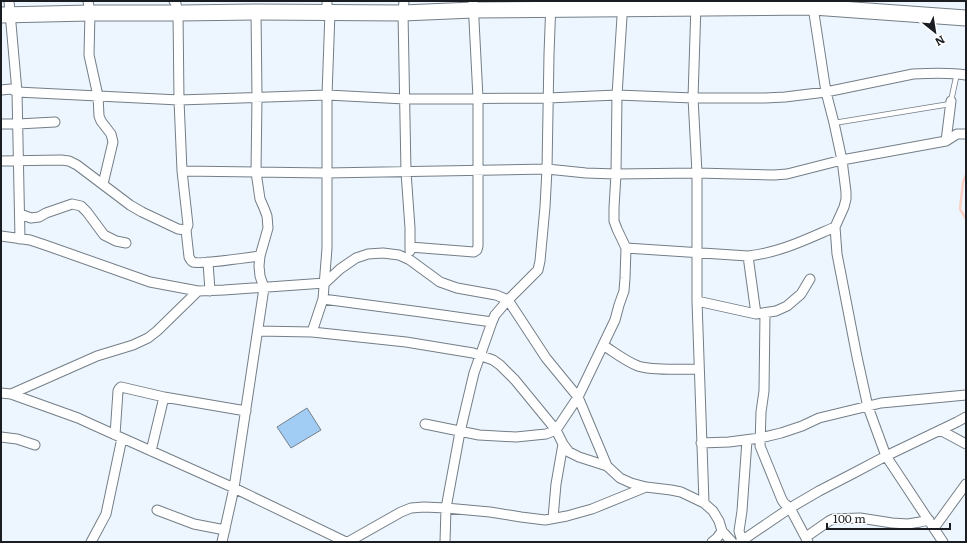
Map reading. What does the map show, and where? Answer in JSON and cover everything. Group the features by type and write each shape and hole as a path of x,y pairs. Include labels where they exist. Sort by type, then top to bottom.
{"highway":[{"path":"7,10 89,7 176,7 256,12 328,7 814,4 966,18"}],"street":[{"path":"814,4 826,92 842,160 846,199 835,227 839,262 868,407 886,456 943,542"},
{"path":"410,247 474,252 477,250 479,170 478,98 473,5"},
{"path":"445,542 446,508 460,432 474,373 480,355 495,315 538,270 540,261 547,169 551,5"},
{"path":"425,424 479,435 516,438 546,434 556,430 578,397 603,345 624,291 626,248 614,221 618,95 623,5"},
{"path":"696,5 693,98 697,173 697,301 704,503"},
{"path":"89,7 88,55 98,96 99,116 111,134 113,142 103,184"},
{"path":"176,7 182,171 188,225 186,230 189,257 194,263 260,256"},
{"path":"312,332 323,299 327,248 326,173 328,7"},
{"path":"403,7 406,172 410,228 410,260"},
{"path":"7,10 17,92 20,239"},
{"path":"222,542 234,488 258,331 264,288 260,276 259,266 260,256 268,228 267,216 260,199 256,172 256,12"},
{"path":"1,90 11,89 17,92 179,100 327,95 405,99 548,98 618,95 693,98 765,98 826,92 913,74 962,74"},
{"path":"946,141 950,102"},
{"path":"1,124 55,122"},
{"path":"182,171 326,173 547,169 616,174 697,173 774,175 787,174 842,160 946,141 957,134 966,134"},
{"path":"1,161 69,161 103,184 130,205 178,229 186,230"},
{"path":"20,214 31,218 39,217 72,204 81,206 104,235 116,241 126,243"},
{"path":"626,248 748,256 761,254 798,243 835,227"},
{"path":"1,236 30,240 150,282 198,291 325,283 340,269 356,258 368,254 383,253 400,255 410,260 440,282 458,288 496,295 508,300 546,358 578,397 607,466 620,478 630,483 646,488 681,492 704,503 713,512 719,521 722,530 738,542"},
{"path":"748,256 760,313 764,391 761,412 760,446 782,500 790,508 807,540 833,519 860,518 892,523 908,524 920,522 931,524"},
{"path":"208,262 210,291"},
{"path":"697,301 760,313 776,311 787,306 800,294 810,279"},
{"path":"11,394 97,356 133,345 148,338 198,291"},
{"path":"323,299 492,322"},
{"path":"258,331 312,332 406,342 473,353 493,360 515,380 556,430 569,452 579,457 607,466"},
{"path":"603,345 638,366 647,368 699,369"},
{"path":"92,542 106,514 119,436 119,389 122,387 164,397 246,412"},
{"path":"1,393 11,394 78,418 234,488 347,542 411,508 446,508 490,512 545,520 592,509 646,488"},
{"path":"701,443 729,442 760,438 802,426 819,418 881,403 966,395"},
{"path":"151,451 164,397"},
{"path":"738,542 819,490 966,417"},
{"path":"940,430 966,444"},
{"path":"1,437 17,439 35,445"},
{"path":"738,542 747,440"},
{"path":"553,518 556,484 563,444"},
{"path":"931,524 966,484"},
{"path":"157,510 194,524 225,530"},
{"path":"712,542 717,538 722,530"}],"lane":[{"path":"834,122 950,102 962,74"}],"building":[{"path":"307,408 321,430 291,448 277,427"}],"waterway":[{"path":"966,175 963,182 960,209 966,219"}]}
